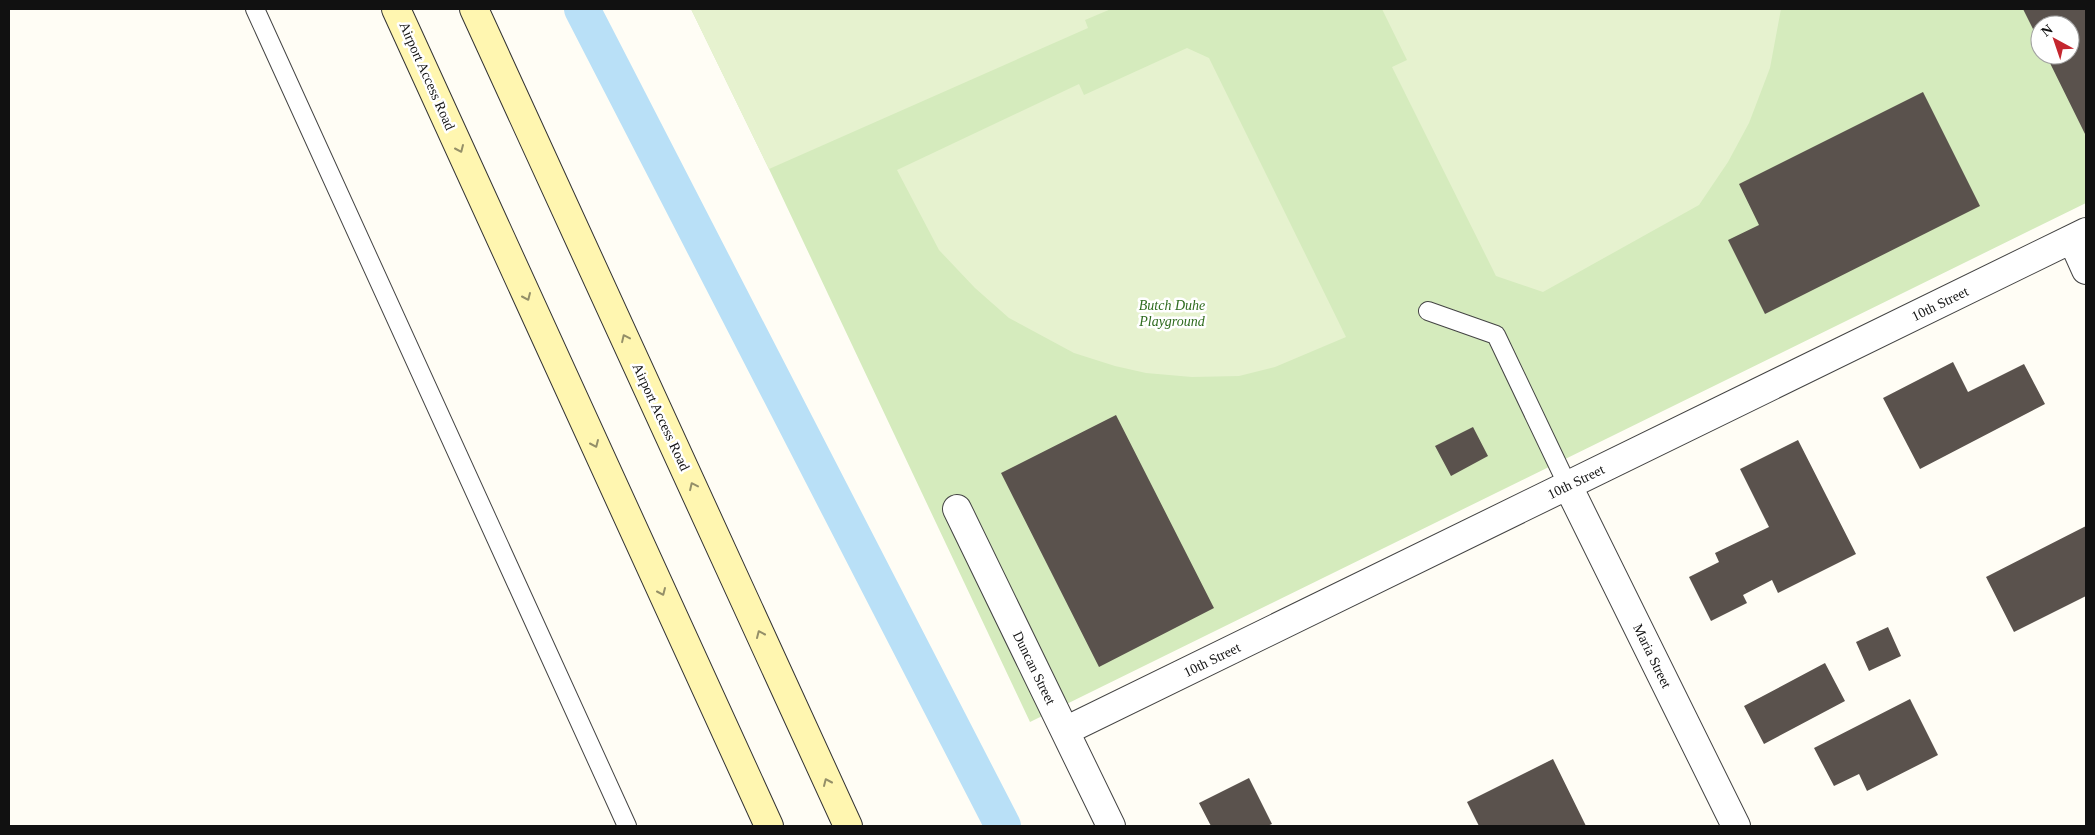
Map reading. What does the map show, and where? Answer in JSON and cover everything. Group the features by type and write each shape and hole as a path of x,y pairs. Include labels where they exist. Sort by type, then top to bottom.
{"main road":[{"name":"Airport Access Road","path":"396,9 769,826"},
{"name":"Airport Access Road","path":"474,9 848,826"}],"street":[{"path":"2079,236 2086,270"},
{"name":"10th Street","path":"1065,731 2079,236"},
{"name":"Maria Street","path":"1568,486 1736,826"},
{"name":"Duncan Street","path":"957,510 1111,826"}],"lane":[{"path":"255,9 627,826"},
{"path":"1428,311 1496,335 1568,486"}],"green space":[{"name":"Butch Duhe Playground","path":"691,9 2086,9 2086,203 1030,722 769,169"},
{"path":"691,9 1111,9 1085,20 1088,28 769,169"},
{"path":"1382,9 1781,9 1770,68 1749,123 1728,162 1699,205 1543,292 1496,276 1392,67 1407,60"},
{"path":"1187,48 1209,58 1346,337 1275,367 1239,376 1192,377 1146,373 1115,366 1074,353 1009,318 975,288 939,250 897,170 1079,84 1084,95"}],"building":[{"path":"2023,9 2086,9 2086,136 2051,65 2080,65 2080,15 2030,15 2030,23"},
{"path":"1923,92 1980,206 1765,314 1728,240 1759,225 1739,184"},
{"path":"1953,362 1968,392 2024,364 2045,404 1920,469 1883,398"},
{"path":"1116,415 1214,608 1099,667 1001,473"},
{"path":"1473,427 1488,456 1451,476 1435,446"},
{"path":"1798,440 1856,554 1778,593 1772,580 1743,595 1747,603 1711,621 1689,577 1719,562 1715,553 1769,527 1740,469"},
{"path":"2086,526 2086,596 2014,632 1986,577"},
{"path":"1888,627 1901,656 1869,671 1856,642"},
{"path":"1825,663 1845,701 1764,744 1744,706"},
{"path":"1910,699 1938,755 1867,791 1859,774 1834,786 1814,748"},
{"path":"1553,759 1586,826 1479,826 1467,802"},
{"path":"1249,778 1272,824 1267,826 1211,826 1199,803"}],"waterway":[{"path":"582,9 1003,826"}]}
